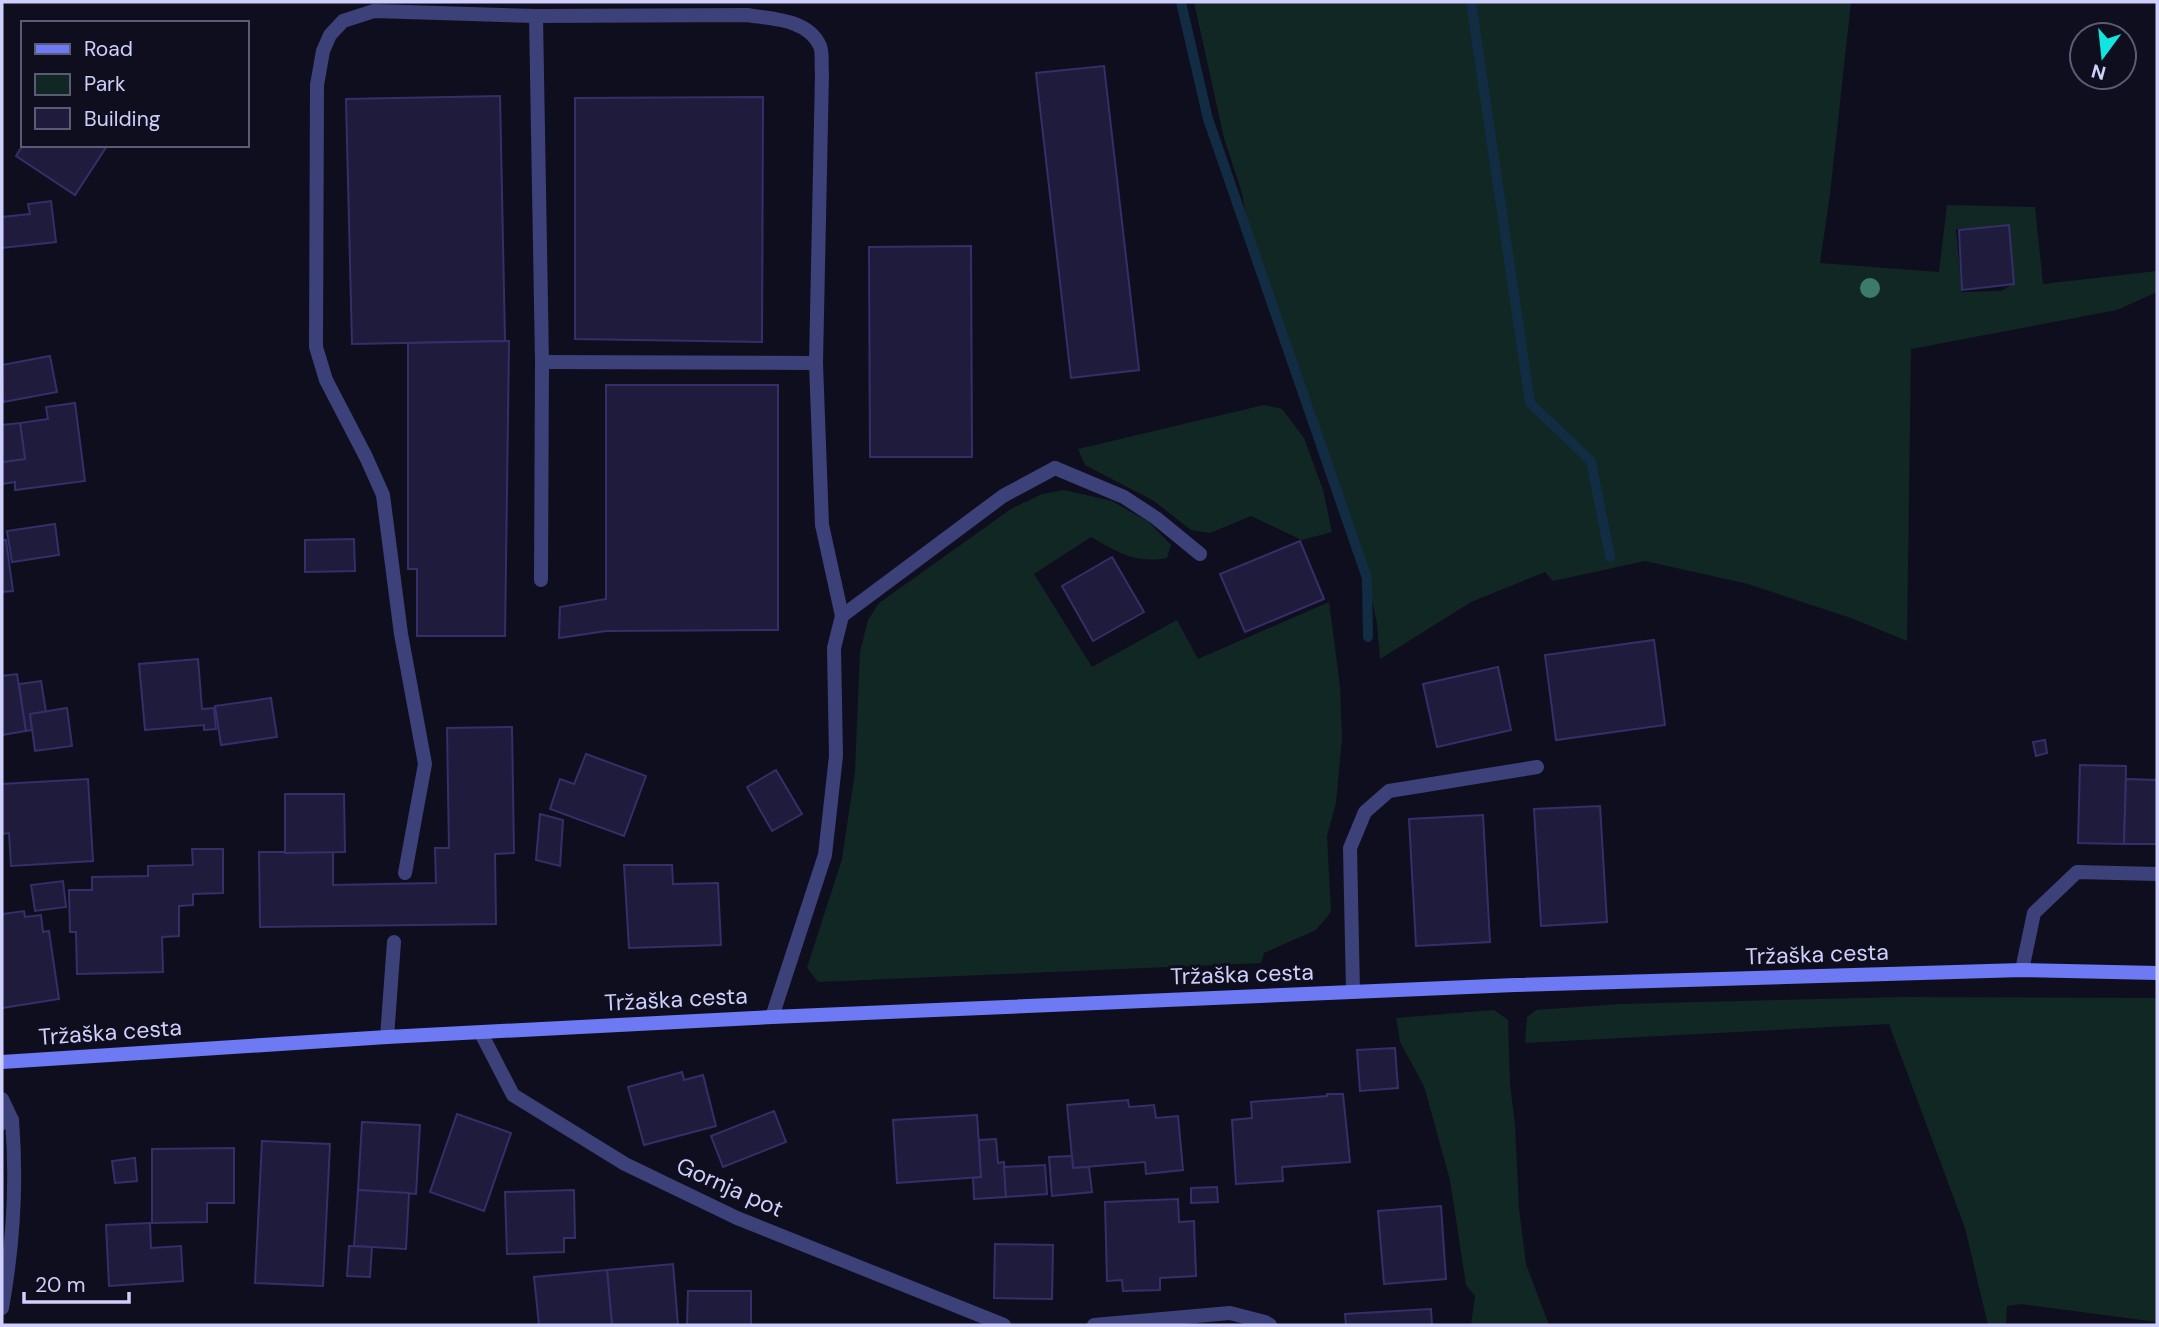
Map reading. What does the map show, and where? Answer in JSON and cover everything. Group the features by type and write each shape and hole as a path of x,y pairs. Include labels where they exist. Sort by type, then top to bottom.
{"main road":[{"name":"Tržaška cesta","path":"2,1062 387,1037 772,1017 1353,992 2022,970 2157,973"}],"street":[{"path":"405,873 425,764 401,634 383,495 326,380 316,347 317,85 323,51 330,35 344,21 374,11 536,16 747,15 806,27 820,47 822,73 816,363 822,525 842,616 834,648 836,755 825,855 772,1017"},
{"path":"536,16 542,362 541,580"},
{"path":"542,362 816,363"},
{"path":"842,616 1003,496 1055,468 1124,497 1156,518 1200,554"},
{"path":"1353,992 1350,848 1365,812 1389,791 1537,767"},
{"path":"2022,970 2034,913 2077,872 2157,874"},
{"path":"387,1037 394,942"},
{"name":"Gornja pot","path":"481,1033 513,1095 625,1164 737,1218 1004,1325"},
{"path":"2,1099 15,1154 9,1269 2,1308"},
{"path":"1094,1325 1230,1312 1270,1325"}],"green space":[{"path":"1194,2 1851,2 1820,263 1939,272 1947,205 2035,207 2043,284 2157,271 2157,292 2117,310 1911,349 1907,641 1851,618 1748,584 1645,561 1553,581 1545,572 1471,602 1380,659 1377,624 1354,526 1270,295 1248,229 1242,193 1224,138","holes":["2009,225 2013,284 2001,291 1962,292 1956,229"]},
{"path":"1264,405 1282,409 1304,438 1323,490 1332,532 1302,540 1251,516 1210,533 1191,530 1154,501 1085,465 1078,449"},
{"path":"1064,490 1112,501 1149,522 1171,545 1167,558 1136,558 1118,552 1091,537 1034,574 1092,667 1177,620 1198,659 1329,602 1340,686 1342,738 1336,803 1327,836 1331,912 1316,930 1264,953 1261,963 818,982 807,968 842,859 855,772 860,652 868,620 879,603 1011,509 1042,494"},
{"path":"1904,997 2157,998 2157,1322 2021,1304 2007,1306 2006,1325 1988,1325 1965,1228 1889,1024 1525,1043 1527,1017 1536,1010 1620,1004"},
{"path":"1494,1010 1508,1020 1519,1209 1526,1264 1549,1325 1471,1325 1475,1296 1466,1285 1450,1180 1424,1086 1400,1042 1396,1018"}],"building":[{"path":"1104,66 1139,370 1071,378 1036,73"},
{"path":"500,96 505,341 352,344 346,99"},
{"path":"763,97 762,342 575,339 575,98"},
{"path":"22,147 106,147 75,195 16,156"},
{"path":"51,201 56,242 2,248 2,217 30,214 28,204"},
{"path":"2009,225 2014,284 1962,290 1959,230"},
{"path":"971,246 972,457 870,457 869,247"},
{"path":"509,341 505,636 417,636 417,569 408,569 408,343"},
{"path":"50,356 57,392 3,402 2,365"},
{"path":"606,385 778,385 778,630 606,631 559,638 560,607 606,599"},
{"path":"75,403 85,481 15,490 15,482 2,484 2,462 25,459 20,423 48,419 46,407"},
{"path":"20,423 25,459 2,462 2,425"},
{"path":"55,524 59,555 12,562 7,531"},
{"path":"354,539 355,571 305,572 305,540"},
{"path":"2,540 6,540 13,591 2,592"},
{"path":"1300,541 1324,599 1245,632 1220,574"},
{"path":"1112,557 1144,612 1093,641 1062,586"},
{"path":"1654,640 1665,725 1556,740 1545,655"},
{"path":"198,659 202,709 214,708 216,729 204,730 204,725 145,730 139,664"},
{"path":"1498,667 1511,730 1437,747 1423,684"},
{"path":"17,674 26,731 2,735 2,676"},
{"path":"41,681 46,712 30,714 32,730 26,731 19,684"},
{"path":"271,698 277,737 221,745 215,706"},
{"path":"67,708 72,746 35,751 30,714"},
{"path":"512,727 514,853 495,854 496,924 260,927 259,852 333,852 333,885 436,883 435,848 449,848 447,728"},
{"path":"2045,740 2047,753 2036,756 2033,742"},
{"path":"586,754 646,776 624,836 550,809 560,779 574,784"},
{"path":"2080,765 2126,766 2124,844 2078,843"},
{"path":"776,770 802,814 772,831 747,787"},
{"path":"88,779 93,861 11,866 9,833 2,834 2,784"},
{"path":"2126,779 2157,780 2157,844 2124,844"},
{"path":"285,794 344,794 345,852 285,853"},
{"path":"1600,806 1607,922 1541,926 1534,809"},
{"path":"540,814 563,820 560,866 536,860"},
{"path":"1483,815 1490,942 1416,946 1409,819"},
{"path":"192,849 223,849 223,893 193,894 193,905 179,906 179,936 162,937 163,972 77,974 76,932 70,932 69,890 92,890 92,877 148,876 148,866 193,865"},
{"path":"624,865 672,865 673,884 718,883 721,945 629,948"},
{"path":"63,881 66,907 35,911 31,885"},
{"path":"24,911 25,917 41,915 43,932 49,931 59,999 2,1008 2,914"},
{"path":"1395,1048 1398,1088 1360,1091 1357,1050"},
{"path":"682,1072 684,1080 703,1075 716,1126 644,1145 628,1087"},
{"path":"1343,1094 1350,1162 1282,1167 1283,1181 1236,1184 1232,1120 1252,1118 1251,1102"},
{"path":"1128,1100 1129,1107 1154,1105 1156,1118 1178,1116 1183,1170 1146,1174 1145,1162 1073,1168 1067,1105"},
{"path":"774,1111 786,1142 723,1167 711,1136"},
{"path":"457,1114 511,1133 484,1211 430,1192"},
{"path":"977,1115 981,1177 897,1183 893,1120"},
{"path":"362,1122 420,1125 416,1194 358,1190"},
{"path":"996,1139 998,1163 1004,1162 1006,1197 974,1199 973,1178 981,1177 979,1140"},
{"path":"262,1141 330,1144 323,1286 255,1283"},
{"path":"234,1148 234,1203 207,1203 207,1222 152,1223 152,1149"},
{"path":"1072,1156 1073,1168 1089,1167 1092,1192 1052,1196 1049,1157"},
{"path":"135,1158 137,1181 115,1183 112,1161"},
{"path":"1045,1165 1047,1194 1006,1197 1004,1167"},
{"path":"1217,1187 1218,1202 1191,1203 1191,1188"},
{"path":"358,1190 409,1193 406,1249 354,1246"},
{"path":"574,1190 575,1238 564,1238 564,1252 507,1254 505,1192"},
{"path":"1178,1199 1179,1222 1194,1221 1196,1276 1160,1278 1160,1290 1123,1291 1122,1280 1107,1281 1105,1202"},
{"path":"1441,1206 1446,1279 1384,1284 1378,1211"},
{"path":"150,1223 151,1248 181,1246 183,1281 109,1286 106,1225"},
{"path":"995,1244 1053,1245 1052,1299 994,1298"},
{"path":"349,1246 372,1247 370,1277 347,1276"},
{"path":"673,1264 678,1325 612,1325 607,1270"},
{"path":"607,1270 612,1325 539,1325 534,1277"},
{"path":"688,1291 751,1291 751,1325 687,1325"},
{"path":"1431,1309 1432,1325 1346,1325 1345,1314"}],"waterway":[{"path":"1181,2 1208,119 1367,578 1368,637"},
{"path":"1471,2 1530,403 1591,461 1610,557"}]}
